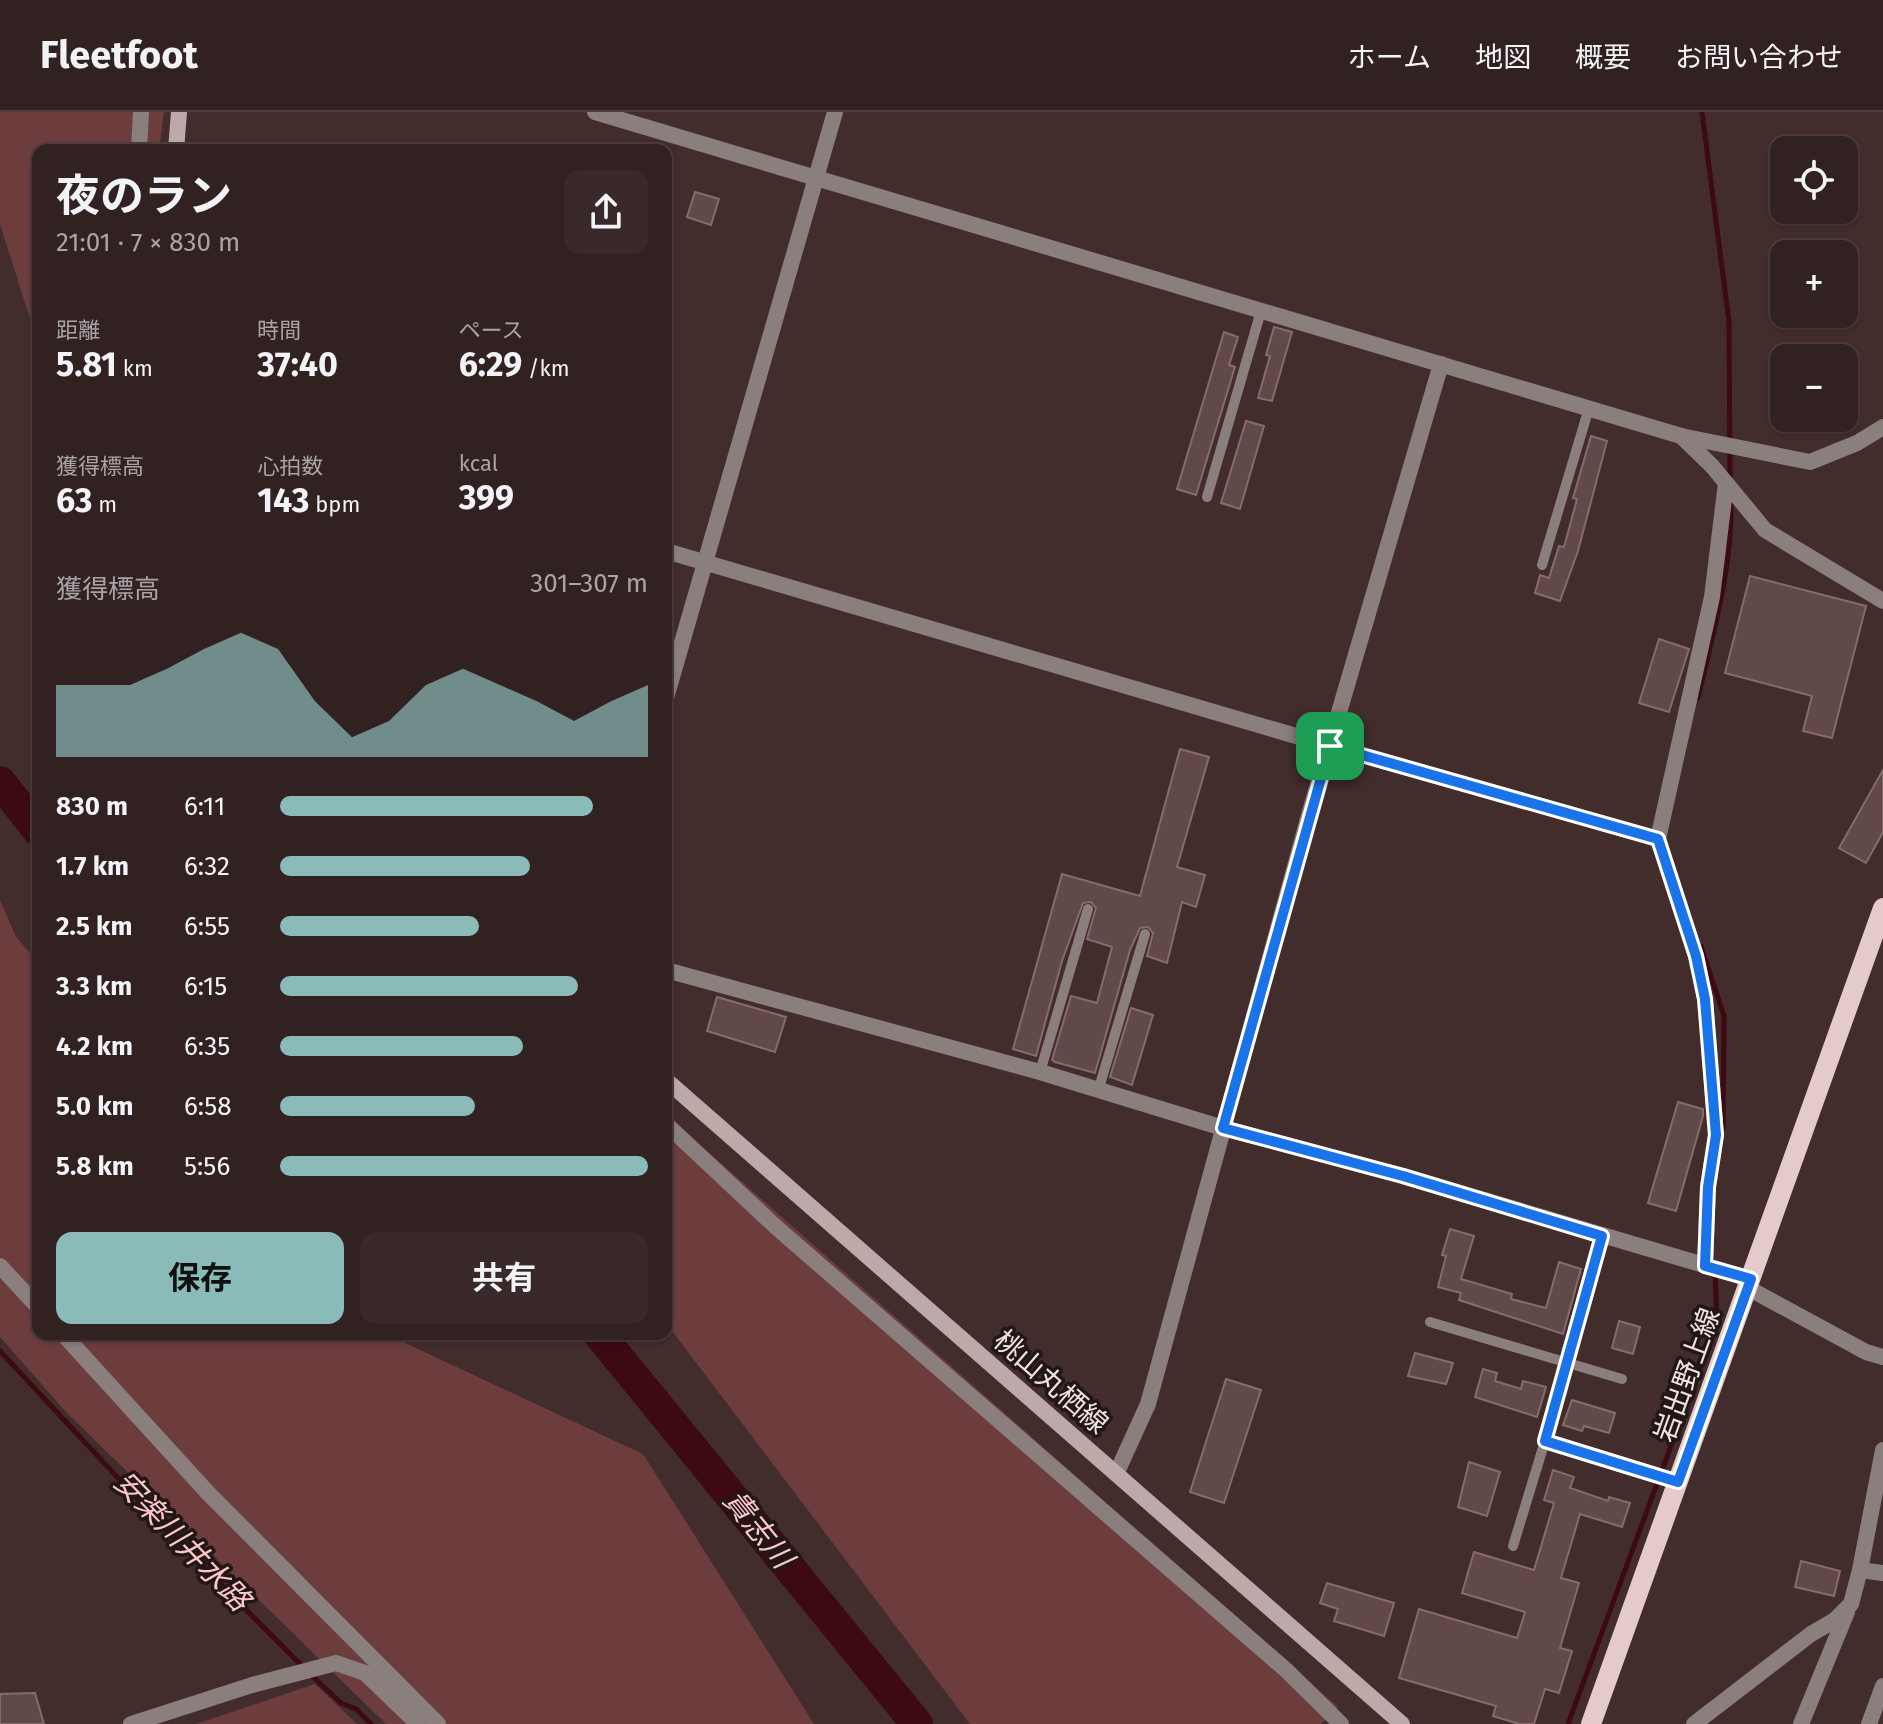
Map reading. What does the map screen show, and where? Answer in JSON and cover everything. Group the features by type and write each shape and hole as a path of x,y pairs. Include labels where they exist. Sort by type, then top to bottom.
{"main road":[{"path":"176,144 179,112"},
{"name":"岩出野上線","path":"1591,1724 1883,908"},
{"name":"桃山丸栖線","path":"672,1085 1402,1724"}],"street":[{"path":"139,144 141,112"},
{"path":"595,112 1681,436 1810,462 1857,443 1883,427"},
{"path":"672,677 835,112"},
{"path":"1117,1472 1148,1404 1330,746 1441,364"},
{"path":"1681,436 1765,530 1883,601"},
{"path":"1705,1266 1708,1187 1716,1135 1705,999 1696,956 1658,839 1712,597 1726,483"},
{"path":"672,553 1658,839"},
{"path":"672,972 1040,1072 1223,1128 1403,1176 1705,1266 1750,1284 1866,1352 1883,1357"},
{"path":"672,1130 776,1227 1286,1670 1338,1723"},
{"path":"1602,1236 1545,1441 1678,1482"},
{"path":"0,1266 32,1301"},
{"path":"68,1340 208,1493 438,1724"},
{"path":"1801,1724 1851,1604 1883,1450"},
{"path":"1860,1570 1883,1573"},
{"path":"1694,1724 1811,1634 1835,1620 1851,1604"},
{"path":"131,1724 336,1663 365,1673 418,1724"},
{"path":"1869,1724 1883,1686"}],"lane":[{"path":"1207,497 1261,311"},
{"path":"1542,565 1589,408"},
{"path":"1040,1072 1088,909"},
{"path":"1098,1091 1145,934"},
{"path":"1430,1322 1622,1379"},
{"path":"1513,1546 1545,1441"}],"shaded area":[{"path":"0,112 164,112 160,144 32,144 32,325 0,224"},
{"path":"0,900 16,937 32,955 32,1340 399,1340 643,1454 814,1724 386,1724 67,1413 0,1337"},
{"path":"672,1120 1338,1707 1321,1724 970,1724 672,1331"},
{"path":"315,1684 357,1724 196,1724"}],"building":[{"path":"695,192 719,199 711,225 687,217"},
{"path":"1274,327 1292,332 1272,401 1258,398 1270,356 1266,355"},
{"path":"1224,332 1238,337 1229,365 1235,367 1196,495 1177,489"},
{"path":"1246,421 1264,426 1240,509 1221,503"},
{"path":"1591,436 1607,441 1578,551 1560,601 1535,593 1540,575 1549,578 1559,546 1564,547 1577,499 1573,498"},
{"path":"1750,576 1866,606 1832,738 1803,731 1812,696 1725,673"},
{"path":"1659,639 1689,649 1669,712 1639,703"},
{"path":"1180,749 1209,757 1177,867 1205,875 1196,907 1182,902 1167,963 1147,956 1153,933 1148,927 1140,928 1130,950 1095,1073 1052,1060 1071,996 1097,1003 1112,947 1087,939 1096,908 1091,902 1083,903 1062,961 1036,1056 1013,1049 1062,874 1140,896"},
{"path":"1883,770 1883,832 1866,863 1839,848"},
{"path":"717,997 786,1017 775,1052 707,1031"},
{"path":"1131,1008 1153,1015 1132,1085 1110,1077"},
{"path":"1678,1102 1703,1109 1703,1116 1676,1211 1648,1203"},
{"path":"1450,1229 1474,1236 1461,1279 1512,1294 1511,1299 1546,1308 1559,1262 1581,1269 1563,1334 1459,1300 1461,1293 1438,1287 1446,1256 1442,1255"},
{"path":"1619,1321 1640,1327 1633,1354 1612,1348"},
{"path":"1415,1353 1453,1363 1446,1384 1408,1376"},
{"path":"1483,1369 1497,1373 1495,1381 1521,1389 1523,1381 1546,1387 1537,1417 1475,1397"},
{"path":"1226,1379 1261,1390 1224,1503 1190,1492"},
{"path":"1572,1400 1615,1413 1609,1433 1584,1426 1582,1431 1563,1425"},
{"path":"1469,1462 1500,1472 1487,1516 1458,1507"},
{"path":"1553,1470 1574,1477 1570,1488 1608,1501 1609,1497 1630,1503 1622,1527 1580,1514 1561,1578 1579,1583 1560,1648 1572,1651 1559,1693 1545,1689 1534,1724 1519,1724 1493,1716 1496,1706 1399,1678 1419,1609 1517,1638 1525,1612 1462,1593 1474,1552 1534,1570 1554,1503 1544,1500"},
{"path":"1801,1561 1840,1571 1834,1596 1795,1587"},
{"path":"1327,1583 1394,1603 1384,1636 1334,1621 1338,1609 1320,1603"},
{"path":"35,1693 44,1724 0,1724 0,1694"}],"waterway":[{"path":"1702,112 1729,322 1730,481"},
{"path":"1698,698 1725,575 1731,499"},
{"name":"貴志川","path":"0,782 32,822"},
{"path":"1701,946 1724,1016 1723,1128"},
{"path":"1568,1724 1717,1322 1715,1273"},
{"name":"貴志川","path":"604,1340 917,1724"},
{"name":"安楽川井水路","path":"0,1351 160,1523 304,1668"},
{"name":"安楽川井水路","path":"311,1675 341,1703 356,1709 371,1724"}],"route":[{"path":"1330,746 1658,839 1696,956 1705,999 1716,1135 1708,1187 1705,1266 1751,1279 1678,1482 1545,1441 1602,1236 1403,1176 1223,1128 1330,746"}]}
